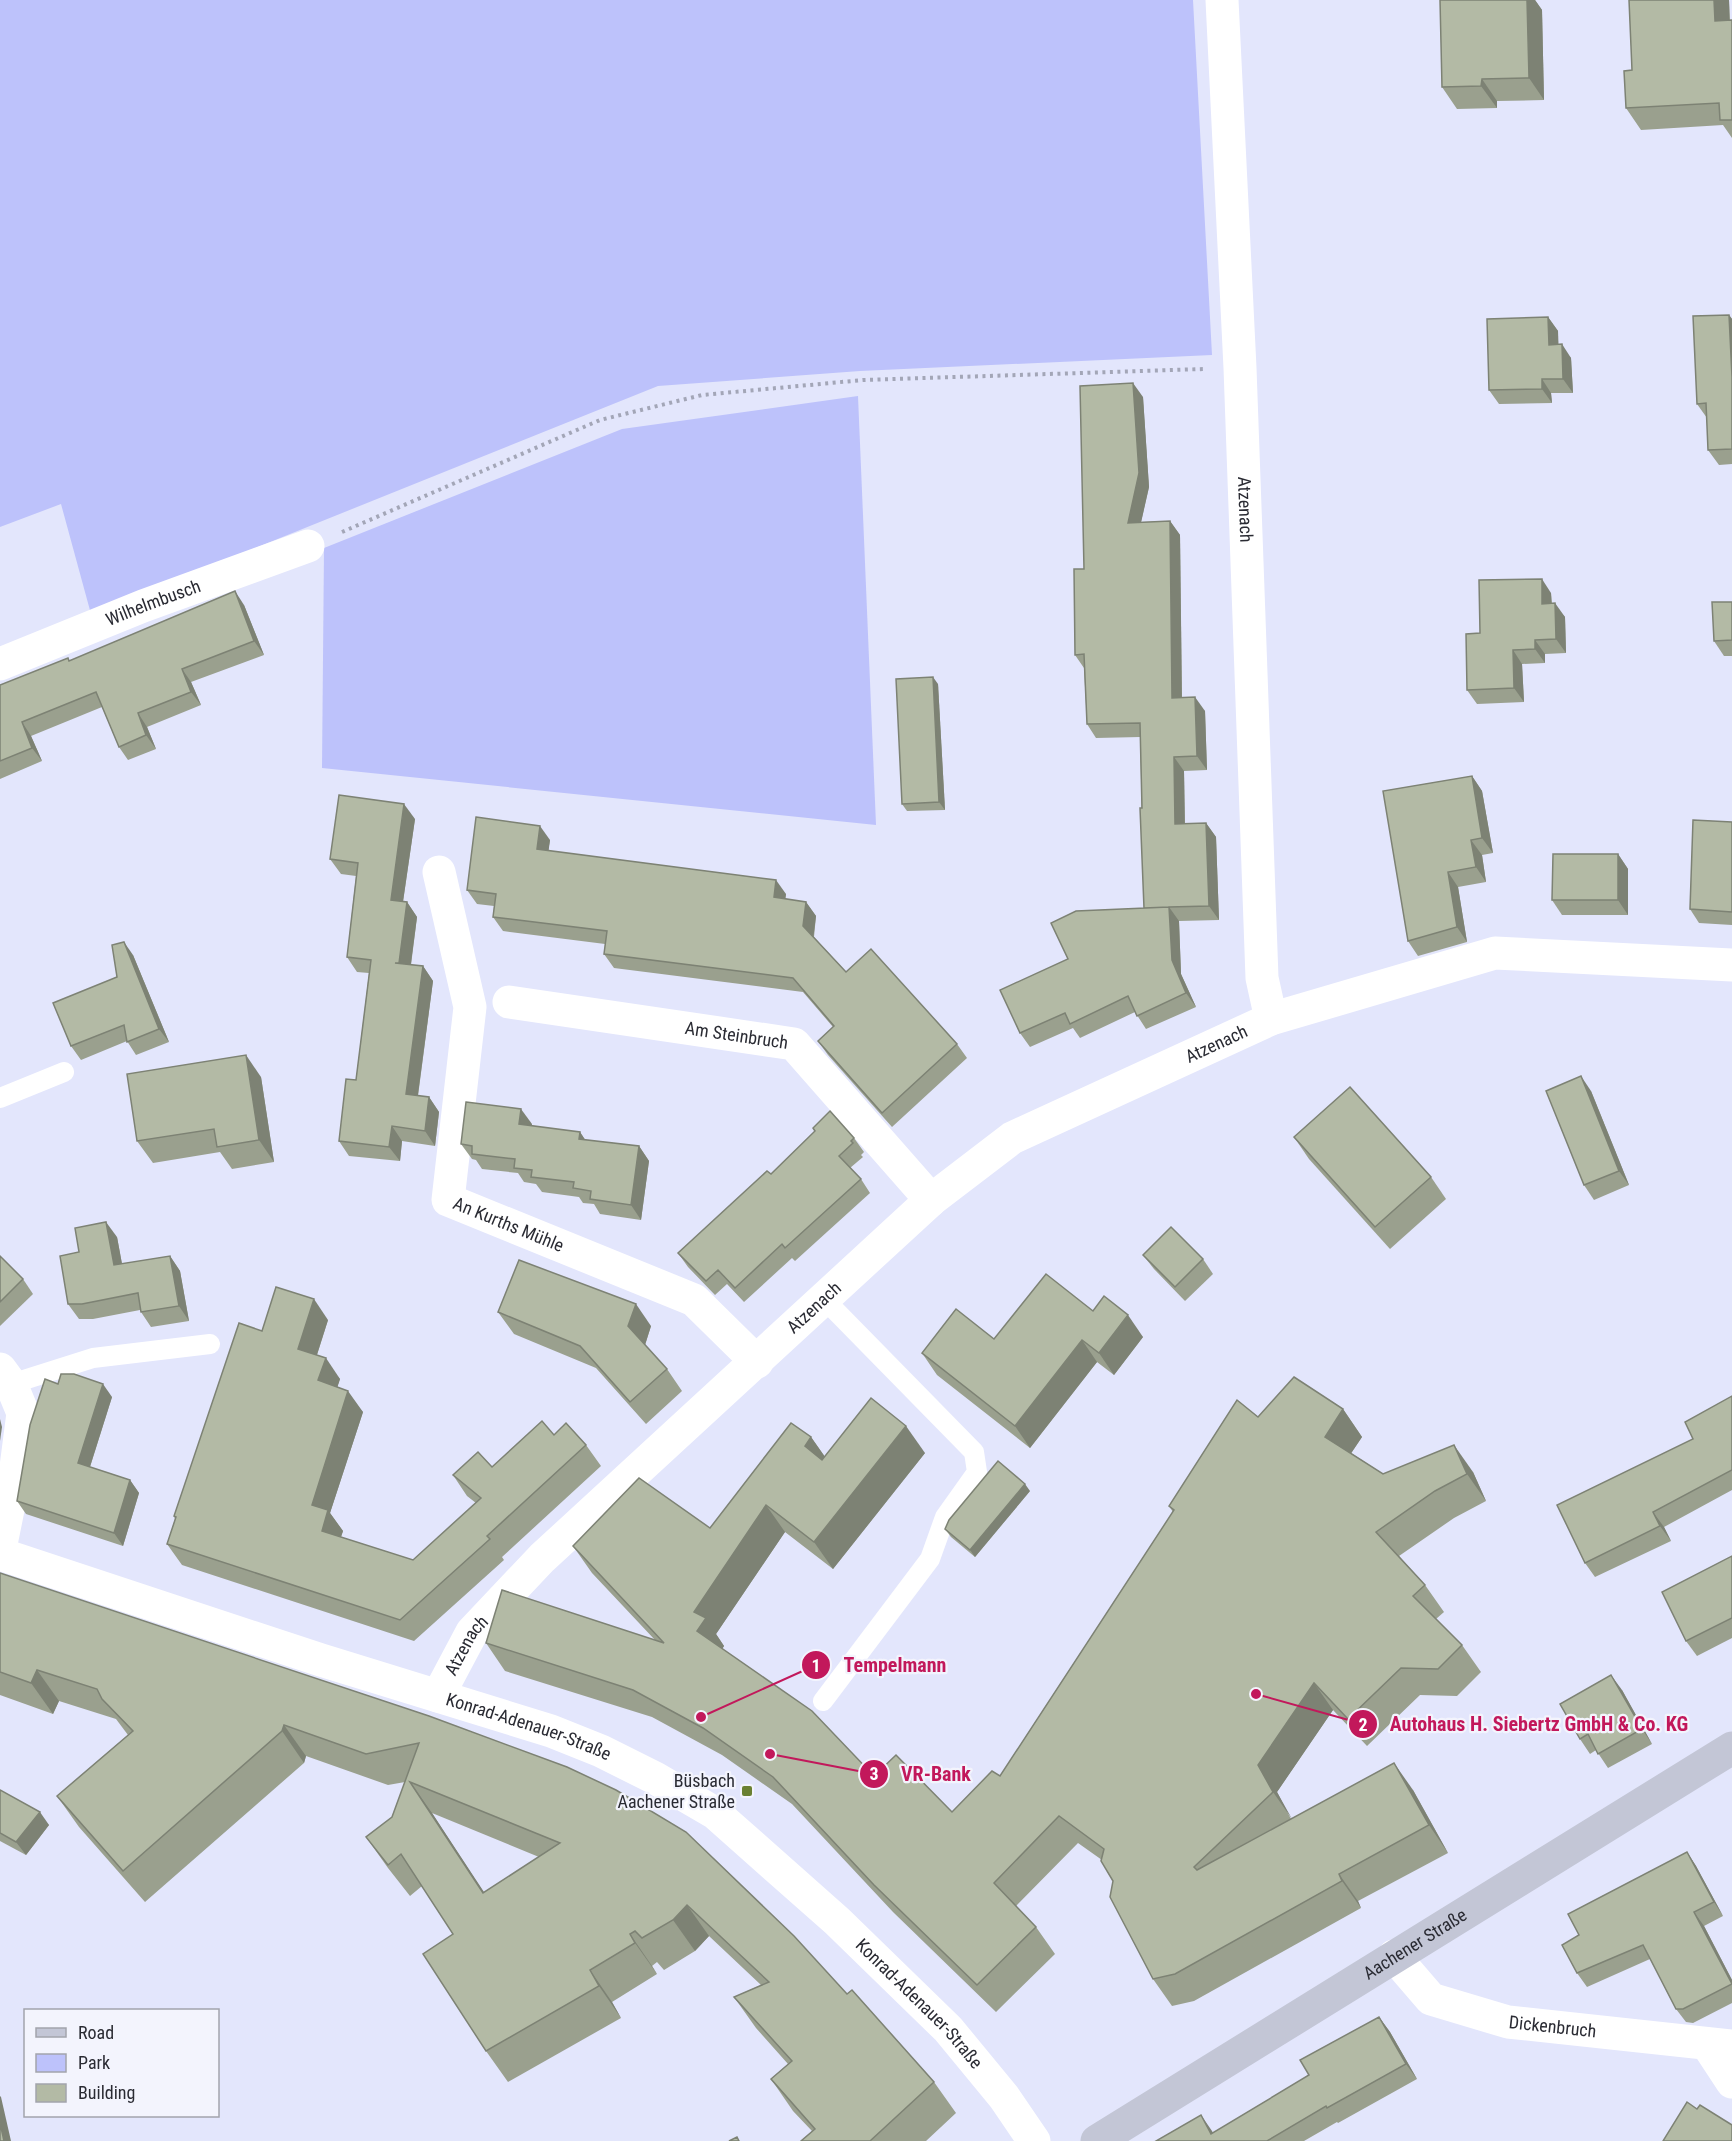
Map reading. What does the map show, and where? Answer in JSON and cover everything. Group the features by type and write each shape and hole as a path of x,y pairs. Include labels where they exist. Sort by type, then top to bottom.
{"main road":[{"name":"Aachener Straße","path":"1097,2141 1732,1748"}],"street":[{"name":"Atzenach","path":"1222,0 1240,368 1262,978 1271,1019"},
{"name":"Wilhelmbusch","path":"0,664 143,606 308,546"},
{"name":"An Kurths Mühle","path":"439,872 470,1007 448,1200 693,1300 757,1362"},
{"name":"Atzenach","path":"438,1696 472,1632 534,1566 931,1200 1012,1138 1271,1019 1495,953 1732,964"},
{"name":"Am Steinbruch","path":"509,1002 794,1044 931,1200"},
{"path":"0,1549 15,1475 23,1413 6,1377"},
{"name":"Konrad-Adenauer-Straße","path":"0,1554 541,1728 601,1751 656,1778 715,1813 837,1921 948,2029 1004,2097 1034,2141"},
{"name":"Dickenbruch","path":"1394,1956 1431,1999 1508,2022 1719,2045"},
{"path":"1719,2045 1732,2082"}],"lane":[{"path":"0,1098 64,1072"},
{"path":"823,1701 930,1559 945,1517 977,1472 974,1452 824,1299"},
{"path":"6,1377 93,1358 210,1344"}],"path":[{"path":"308,546 600,420 702,395 863,380 1240,368"}],"green space":[{"path":"0,0 1193,0 1212,355 860,371 658,386 91,614 61,504 0,527"},
{"path":"858,396 876,825 322,768 324,548 622,429"}],"building":[{"path":"1440,0 1527,0 1529,78 1482,79 1481,86 1442,87"},
{"path":"1629,0 1714,0 1715,21 1732,20 1732,120 1720,120 1719,103 1626,108 1624,71 1632,70"},
{"path":"1729,315 1732,449 1708,450 1706,403 1697,404 1693,316"},
{"path":"1548,317 1549,345 1562,344 1563,379 1542,379 1542,389 1489,390 1487,319"},
{"path":"1133,383 1139,473 1128,523 1170,521 1172,698 1195,697 1197,756 1174,757 1175,824 1206,823 1209,906 1144,908 1140,808 1142,808 1140,723 1087,724 1084,654 1075,655 1074,569 1084,569 1080,386"},
{"path":"1542,579 1542,604 1555,603 1556,639 1535,640 1535,649 1513,650 1514,688 1467,690 1466,634 1480,633 1479,580"},
{"path":"235,591 254,641 182,669 191,692 138,713 146,735 119,747 96,692 22,722 32,748 0,761 0,685 68,658 69,661"},
{"path":"1712,602 1732,602 1732,640 1714,641"},
{"path":"933,677 939,802 902,804 896,679"},
{"path":"1472,776 1482,838 1471,840 1476,867 1448,872 1457,927 1408,941 1383,791"},
{"path":"339,795 404,804 391,900 407,902 399,963 395,963 423,966 406,1094 429,1097 425,1131 392,1126 389,1147 339,1141 346,1079 356,1080 371,960 347,957 358,863 330,859"},
{"path":"476,817 540,826 537,849 776,880 774,897 806,902 803,926 846,972 871,949 957,1044 882,1113 818,1041 834,1026 793,978 604,954 607,931 493,917 496,894 467,890"},
{"path":"1693,820 1732,822 1732,912 1690,909"},
{"path":"1553,854 1618,854 1618,900 1552,900"},
{"path":"1169,907 1172,960 1186,993 1137,1016 1128,996 1070,1024 1065,1013 1020,1033 1000,990 1068,959 1051,923 1076,911"},
{"path":"124,942 159,1029 127,1042 124,1025 71,1046 53,1003 117,977 112,945"},
{"path":"246,1055 259,1140 217,1147 214,1129 137,1141 127,1074"},
{"path":"1581,1076 1619,1171 1584,1185 1546,1091"},
{"path":"1350,1087 1431,1177 1375,1227 1294,1137"},
{"path":"466,1102 521,1109 519,1124 580,1132 579,1139 639,1146 631,1205 590,1199 591,1191 573,1188 574,1182 531,1177 532,1170 514,1168 515,1159 472,1154 472,1146 461,1144"},
{"path":"830,1111 854,1138 851,1141 853,1143 839,1156 861,1179 785,1248 782,1244 735,1288 718,1270 706,1281 678,1253 767,1171 771,1174 815,1131 813,1128"},
{"path":"106,1222 114,1265 170,1256 179,1306 141,1312 138,1293 82,1304 68,1304 60,1256 79,1252 75,1228"},
{"path":"1171,1227 1203,1259 1175,1287 1143,1255"},
{"path":"0,1256 23,1279 0,1302"},
{"path":"519,1260 636,1304 628,1326 667,1369 630,1402 580,1346 498,1312"},
{"path":"1046,1274 1093,1311 1104,1296 1128,1315 1099,1353 1082,1340 1015,1426 922,1353 956,1309 994,1339"},
{"path":"276,1287 314,1299 298,1349 326,1358 318,1380 348,1391 312,1505 328,1510 322,1531 413,1560 481,1498 453,1475 478,1452 492,1467 542,1421 554,1435 566,1423 586,1445 487,1536 490,1539 400,1620 167,1544 176,1517 174,1516 239,1323 262,1331"},
{"path":"61,1374 74,1374 103,1384 78,1463 130,1480 114,1533 17,1501 30,1425 45,1379 58,1384"},
{"path":"1294,1377 1343,1409 1325,1437 1383,1474 1454,1445 1467,1474 1435,1491 1376,1532 1425,1585 1413,1596 1462,1645 1438,1669 1401,1668 1348,1719 1314,1683 1258,1765 1273,1792 1194,1867 1197,1870 1394,1763 1429,1825 1339,1874 1342,1881 1175,1974 1153,1979 1110,1897 1113,1881 1101,1861 1104,1849 1059,1816 994,1883 1036,1927 977,1985 874,1885 773,1777 703,1728 633,1690 486,1643 502,1590 664,1643 573,1546 639,1478 710,1528 791,1423 811,1437 805,1446 822,1460 871,1398 906,1426 814,1542 766,1505 694,1612 706,1618 697,1631 812,1711 874,1776 896,1755 952,1812 992,1771 1000,1776 1174,1510 1169,1506 1237,1400 1258,1417"},
{"path":"1732,1396 1732,1470 1653,1512 1660,1526 1585,1563 1557,1505 1693,1439 1685,1422"},
{"path":"998,1461 1025,1484 970,1550 945,1529 949,1520"},
{"path":"1732,1556 1732,1618 1686,1641 1662,1592"},
{"path":"0,1573 429,1716 567,1767 616,1790 686,1832 794,1936 847,1994 852,1990 934,2082 870,2141 801,2141 815,2129 771,2079 792,2061 734,1997 769,1982 687,1905 673,1920 642,1938 635,1931 630,1934 635,1943 590,1970 599,1986 486,2051 423,1954 453,1934 401,1854 388,1865 366,1837 392,1817 419,1743 366,1754 284,1725 282,1731 123,1871 57,1796 133,1731 102,1699 97,1689 37,1670 31,1683 0,1672","holes":["410,1782 560,1843 483,1893"]},
{"path":"1611,1675 1642,1729 1598,1754 1588,1734 1580,1739 1560,1704"},
{"path":"0,1790 40,1812 16,1842 0,1833"},
{"path":"1687,1852 1714,1902 1694,1912 1732,1984 1683,2009 1676,2009 1643,1945 1577,1973 1562,1945 1579,1935 1568,1914"},
{"path":"1379,2017 1406,2064 1327,2108 1326,2106 1267,2141 1156,2141 1201,2115 1211,2134 1309,2075 1300,2060"},
{"path":"1687,2102 1697,2109 1700,2105 1732,2125 1732,2141 1663,2141"},
{"path":"0,2123 4,2141 0,2141"}],"place":[{"name":"Autohaus H. Siebertz GmbH & Co. KG","path":"1256,1694"},
{"name":"Tempelmann","path":"701,1717"},
{"name":"VR-Bank","path":"770,1754"},
{"name":"Büsbach Aachener Straße","path":"747,1791"}]}
